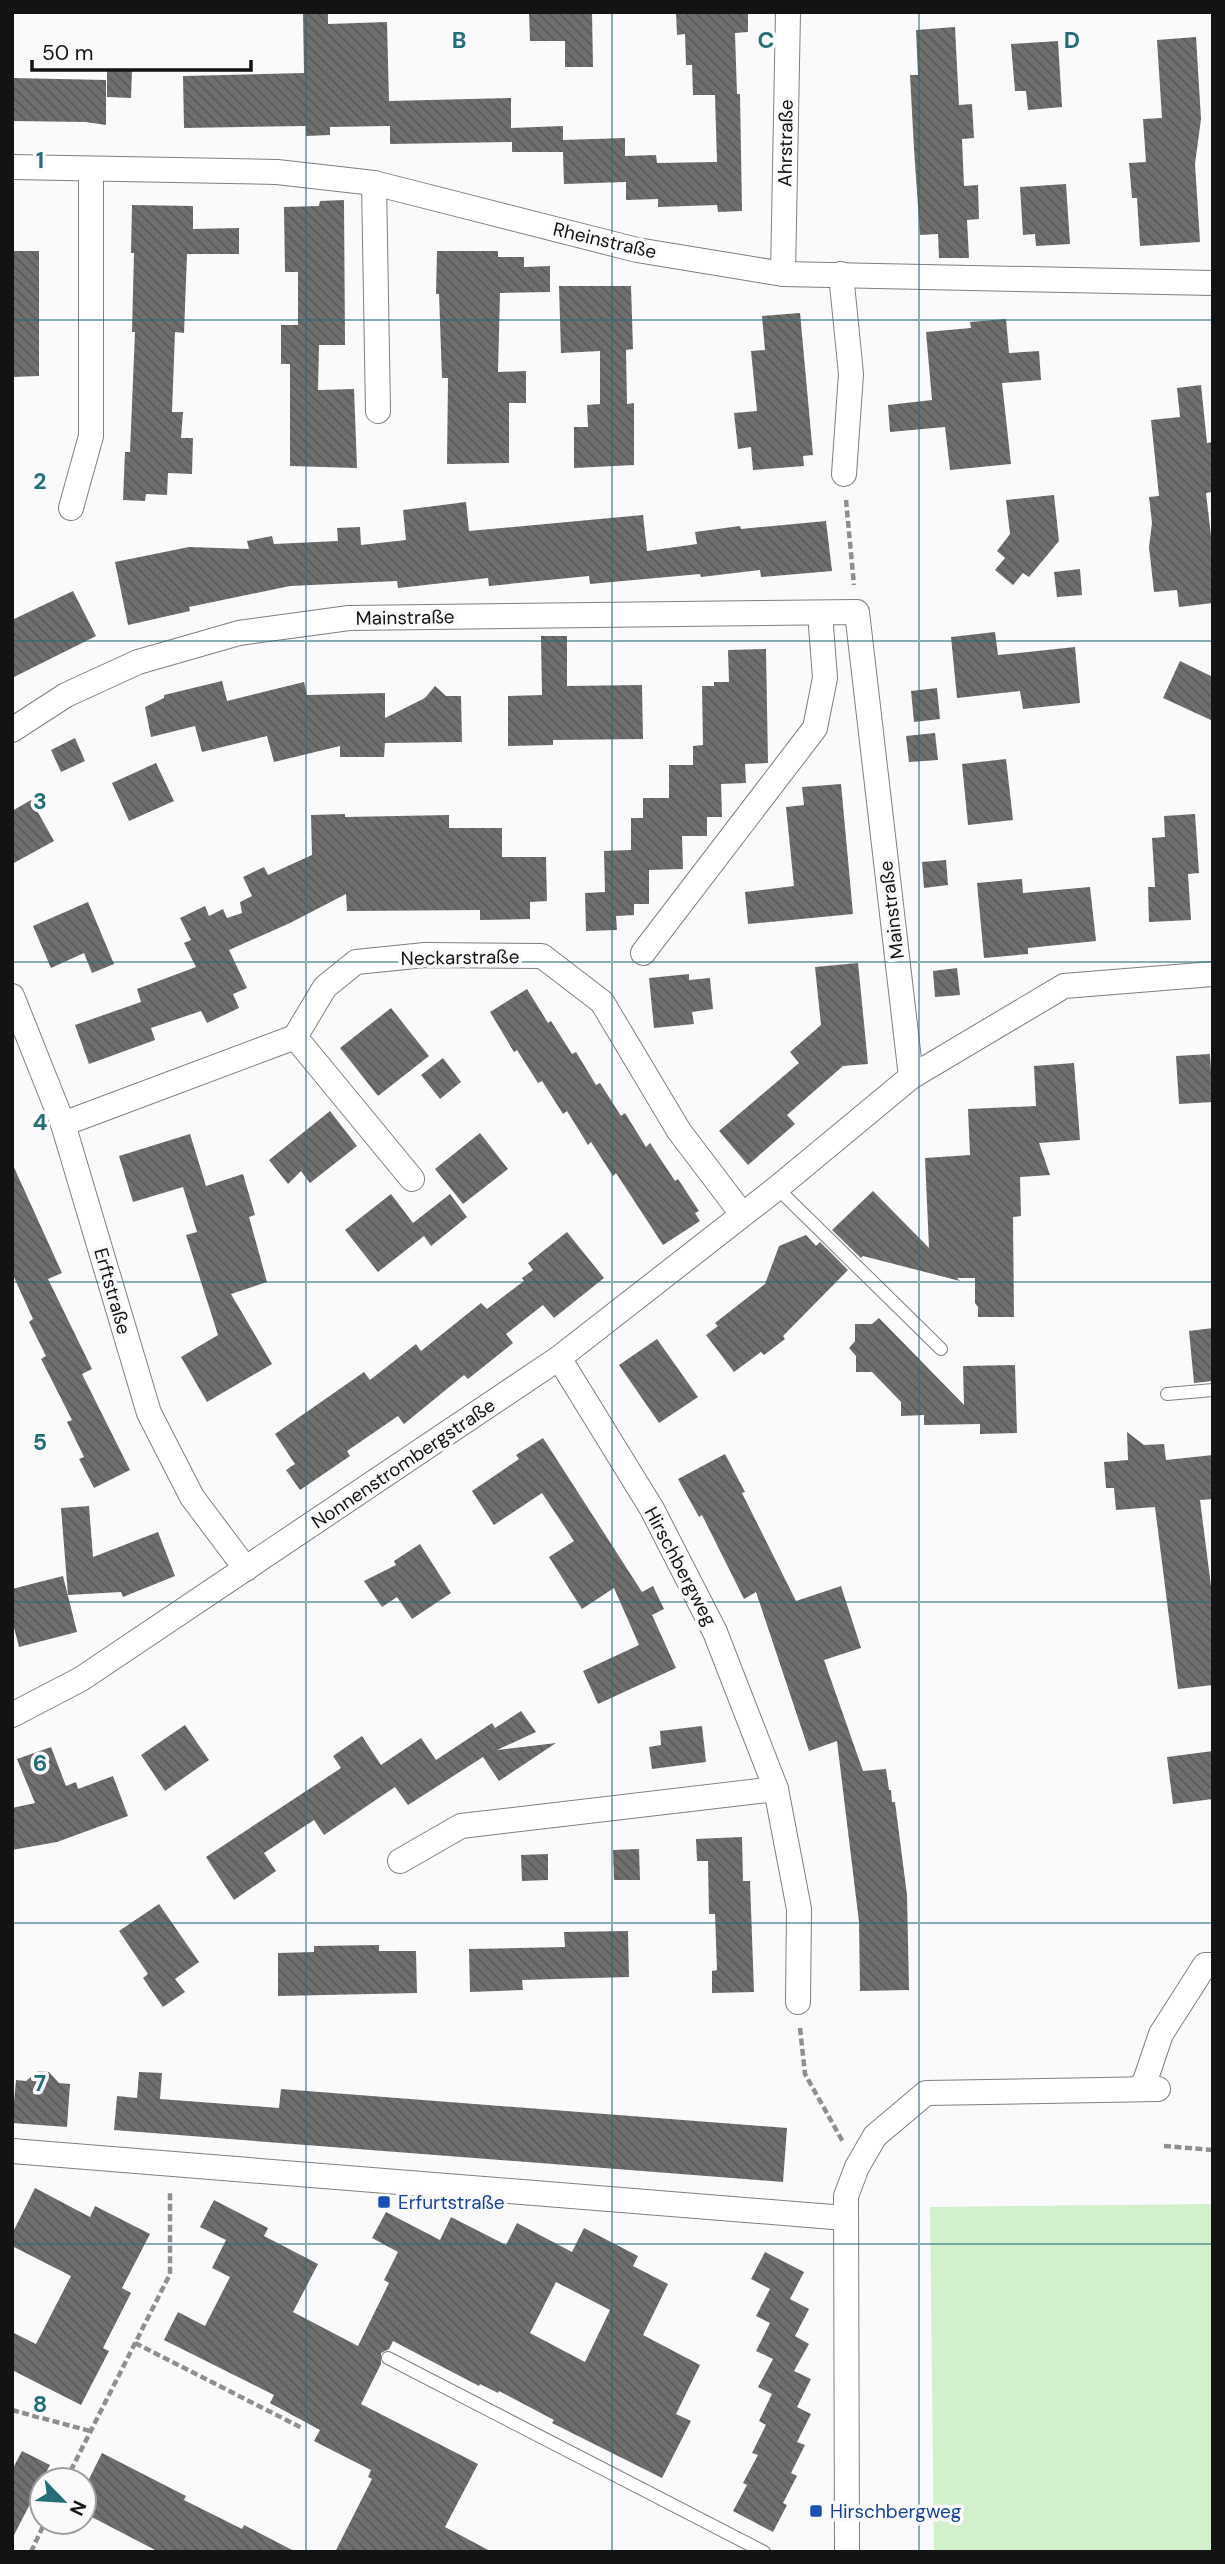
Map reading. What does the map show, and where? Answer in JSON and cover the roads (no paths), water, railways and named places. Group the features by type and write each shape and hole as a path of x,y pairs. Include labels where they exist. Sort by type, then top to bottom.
{"street":[{"name":"Ahrstraße","path":"783,274 788,12"},
{"name":"Rheinstraße","path":"12,167 277,172 374,183 637,250 783,274 1213,283"},
{"path":"71,508 91,436 91,169"},
{"path":"374,183 378,411"},
{"path":"841,274 851,374 844,474"},
{"name":"Mainstraße","path":"12,730 66,695 138,662 239,633 349,618 857,612 911,1077"},
{"path":"643,953 815,728 825,678 820,613"},
{"name":"Neckarstraße","path":"295,1037 325,987 356,962 425,955 542,956 603,1002 679,1131 743,1214"},
{"name":"Nonnenstrombergstraße","path":"12,1715 81,1679 559,1358 777,1188 911,1077 1064,986 1213,974"},
{"name":"Erftstraße","path":"12,996 63,1124 149,1413 192,1497 246,1569"},
{"path":"63,1124 295,1037 412,1179"},
{"name":"Hirschbergweg","path":"559,1358 652,1509 715,1632 776,1789 799,1909 798,2002"},
{"path":"400,1861 461,1826 776,1789"},
{"path":"847,2552 846,2196 857,2167 874,2136 926,2093 1147,2089 1144,2084 1161,2034 1205,1965 1213,1965"},
{"path":"12,2151 845,2218"}],"lane":[{"path":"777,1188 941,1349"},
{"path":"1167,1394 1213,1390"},
{"path":"388,2358 764,2552"}],"place":[{"name":"Erfurtstraße","path":"384,2202"},
{"name":"Hirschbergweg","path":"816,2511"}]}
